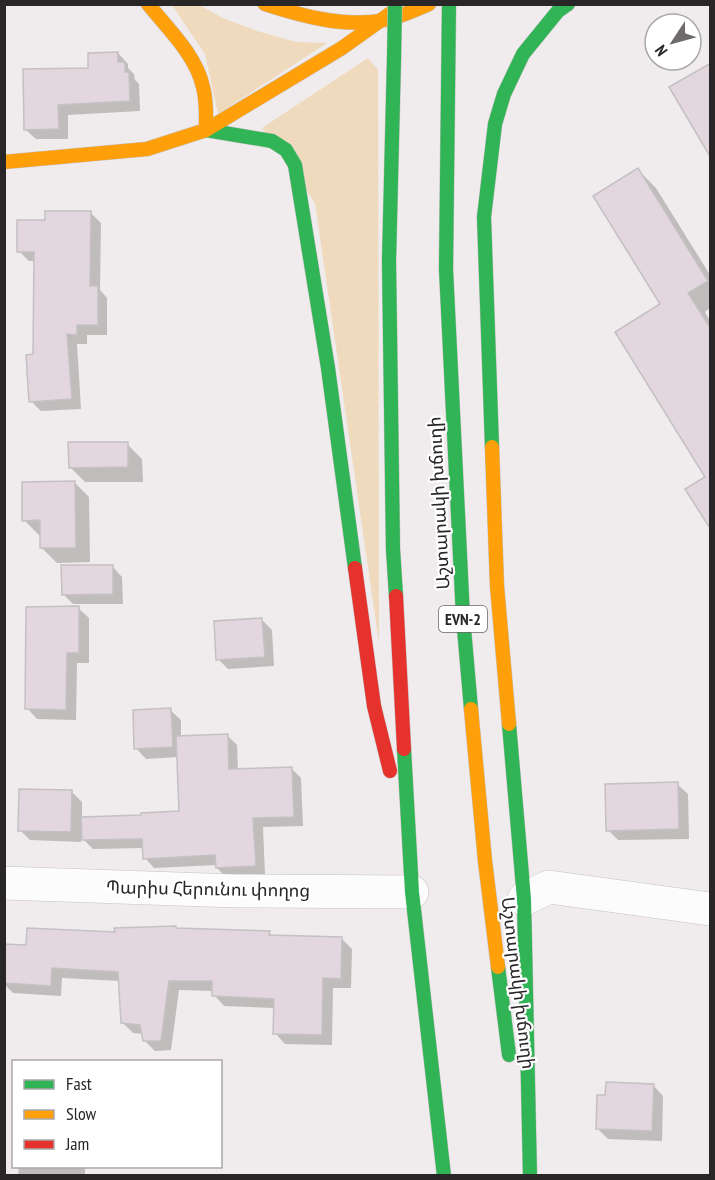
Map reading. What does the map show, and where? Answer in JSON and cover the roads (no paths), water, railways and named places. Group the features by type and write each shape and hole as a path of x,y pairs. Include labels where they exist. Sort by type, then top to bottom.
{"main road":[{"path":"148,4 190,58 202,81 206,106 206,130"},
{"path":"265,4 296,15 337,21 381,21 429,4"},
{"path":"395,4 388,261 393,549 412,892 444,1176"},
{"path":"4,162 147,149 206,130 342,48 401,4"},
{"name":"Աշտարակի խճուղի","path":"448,4 446,269 463,617 485,861 511,1071"},
{"path":"530,1176 524,899 497,586 484,217 495,124 504,94 523,54 558,11 568,4"},
{"path":"206,130 272,141 286,150 295,165 328,368 374,706 409,854"},
{"name":"Աշտարակի խճուղի","path":"514,1094 524,1176"}],"street":[{"name":"Պարիս Հերունու փողոց","path":"4,883 236,891 412,892"},
{"path":"524,899 549,887 711,909"}]}
